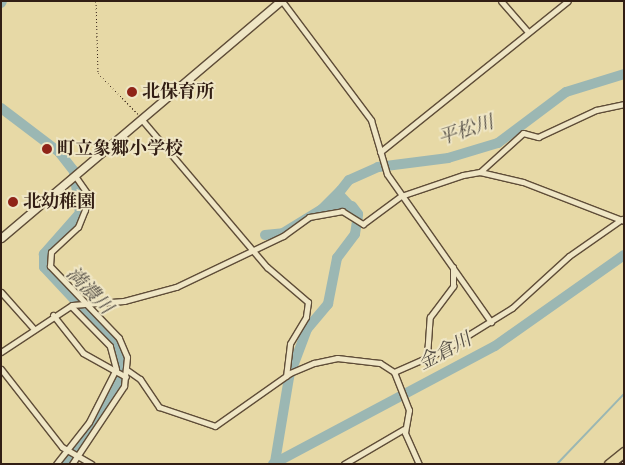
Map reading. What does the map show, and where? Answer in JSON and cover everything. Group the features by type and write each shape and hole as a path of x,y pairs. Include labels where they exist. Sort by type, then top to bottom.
{"highway":[{"path":"609,464 624,452"}],"main road":[{"path":"1,238 143,121 281,1"}],"street":[{"path":"281,1 371,120 380,152 401,196 452,264 491,322"},
{"path":"501,1 528,32"},
{"path":"380,152 568,1"},
{"path":"480,172 523,133 538,136 596,110 624,104"},
{"path":"143,121 252,248 308,302 306,317 290,344 286,376"},
{"path":"1,352 53,315 71,305 82,302 124,301 176,287 252,248 283,236 310,217 342,211 363,224 401,196 446,178 480,172 523,182 623,220"},
{"path":"72,464 126,377 127,370 120,338 54,273 49,258 82,221 87,193 76,177"},
{"path":"394,372 427,357 491,322 530,296 569,256 623,220"},
{"path":"427,357 430,317 453,286 452,264"},
{"path":"1,292 34,329"},
{"path":"56,464 68,451 117,374 110,346 71,305"},
{"path":"53,315 83,353 117,374 126,377"},
{"path":"127,370 140,379 159,407 213,426 286,376 337,358 380,363 394,372 409,410 404,429 419,464"},
{"path":"1,369 68,451 91,464"},
{"path":"344,464 404,429"}],"path":[{"path":"96,1 98,73 143,121"}],"water":[{"path":"338,186 353,202 363,219 343,210 309,215"}],"waterway":[{"name":"平松川","path":"334,199 349,180 378,167 448,158 498,143 566,92 624,74"},
{"name":"満濃川","path":"1,108 59,152 74,171 80,213 44,254 44,267 113,341 121,359 116,391 64,464"},
{"name":"平松川","path":"275,462 289,377 307,329 328,304 337,258 355,234 358,214 352,206"},
{"name":"平松川","path":"265,235 283,233 322,209"},
{"name":"金倉川","path":"273,464 495,346 624,255"},
{"path":"557,464 624,394"}],"place":[{"name":"北保育所","path":"132,92"},
{"name":"町立象郷小学校","path":"47,149"},
{"name":"北幼稚園","path":"13,202"}]}
